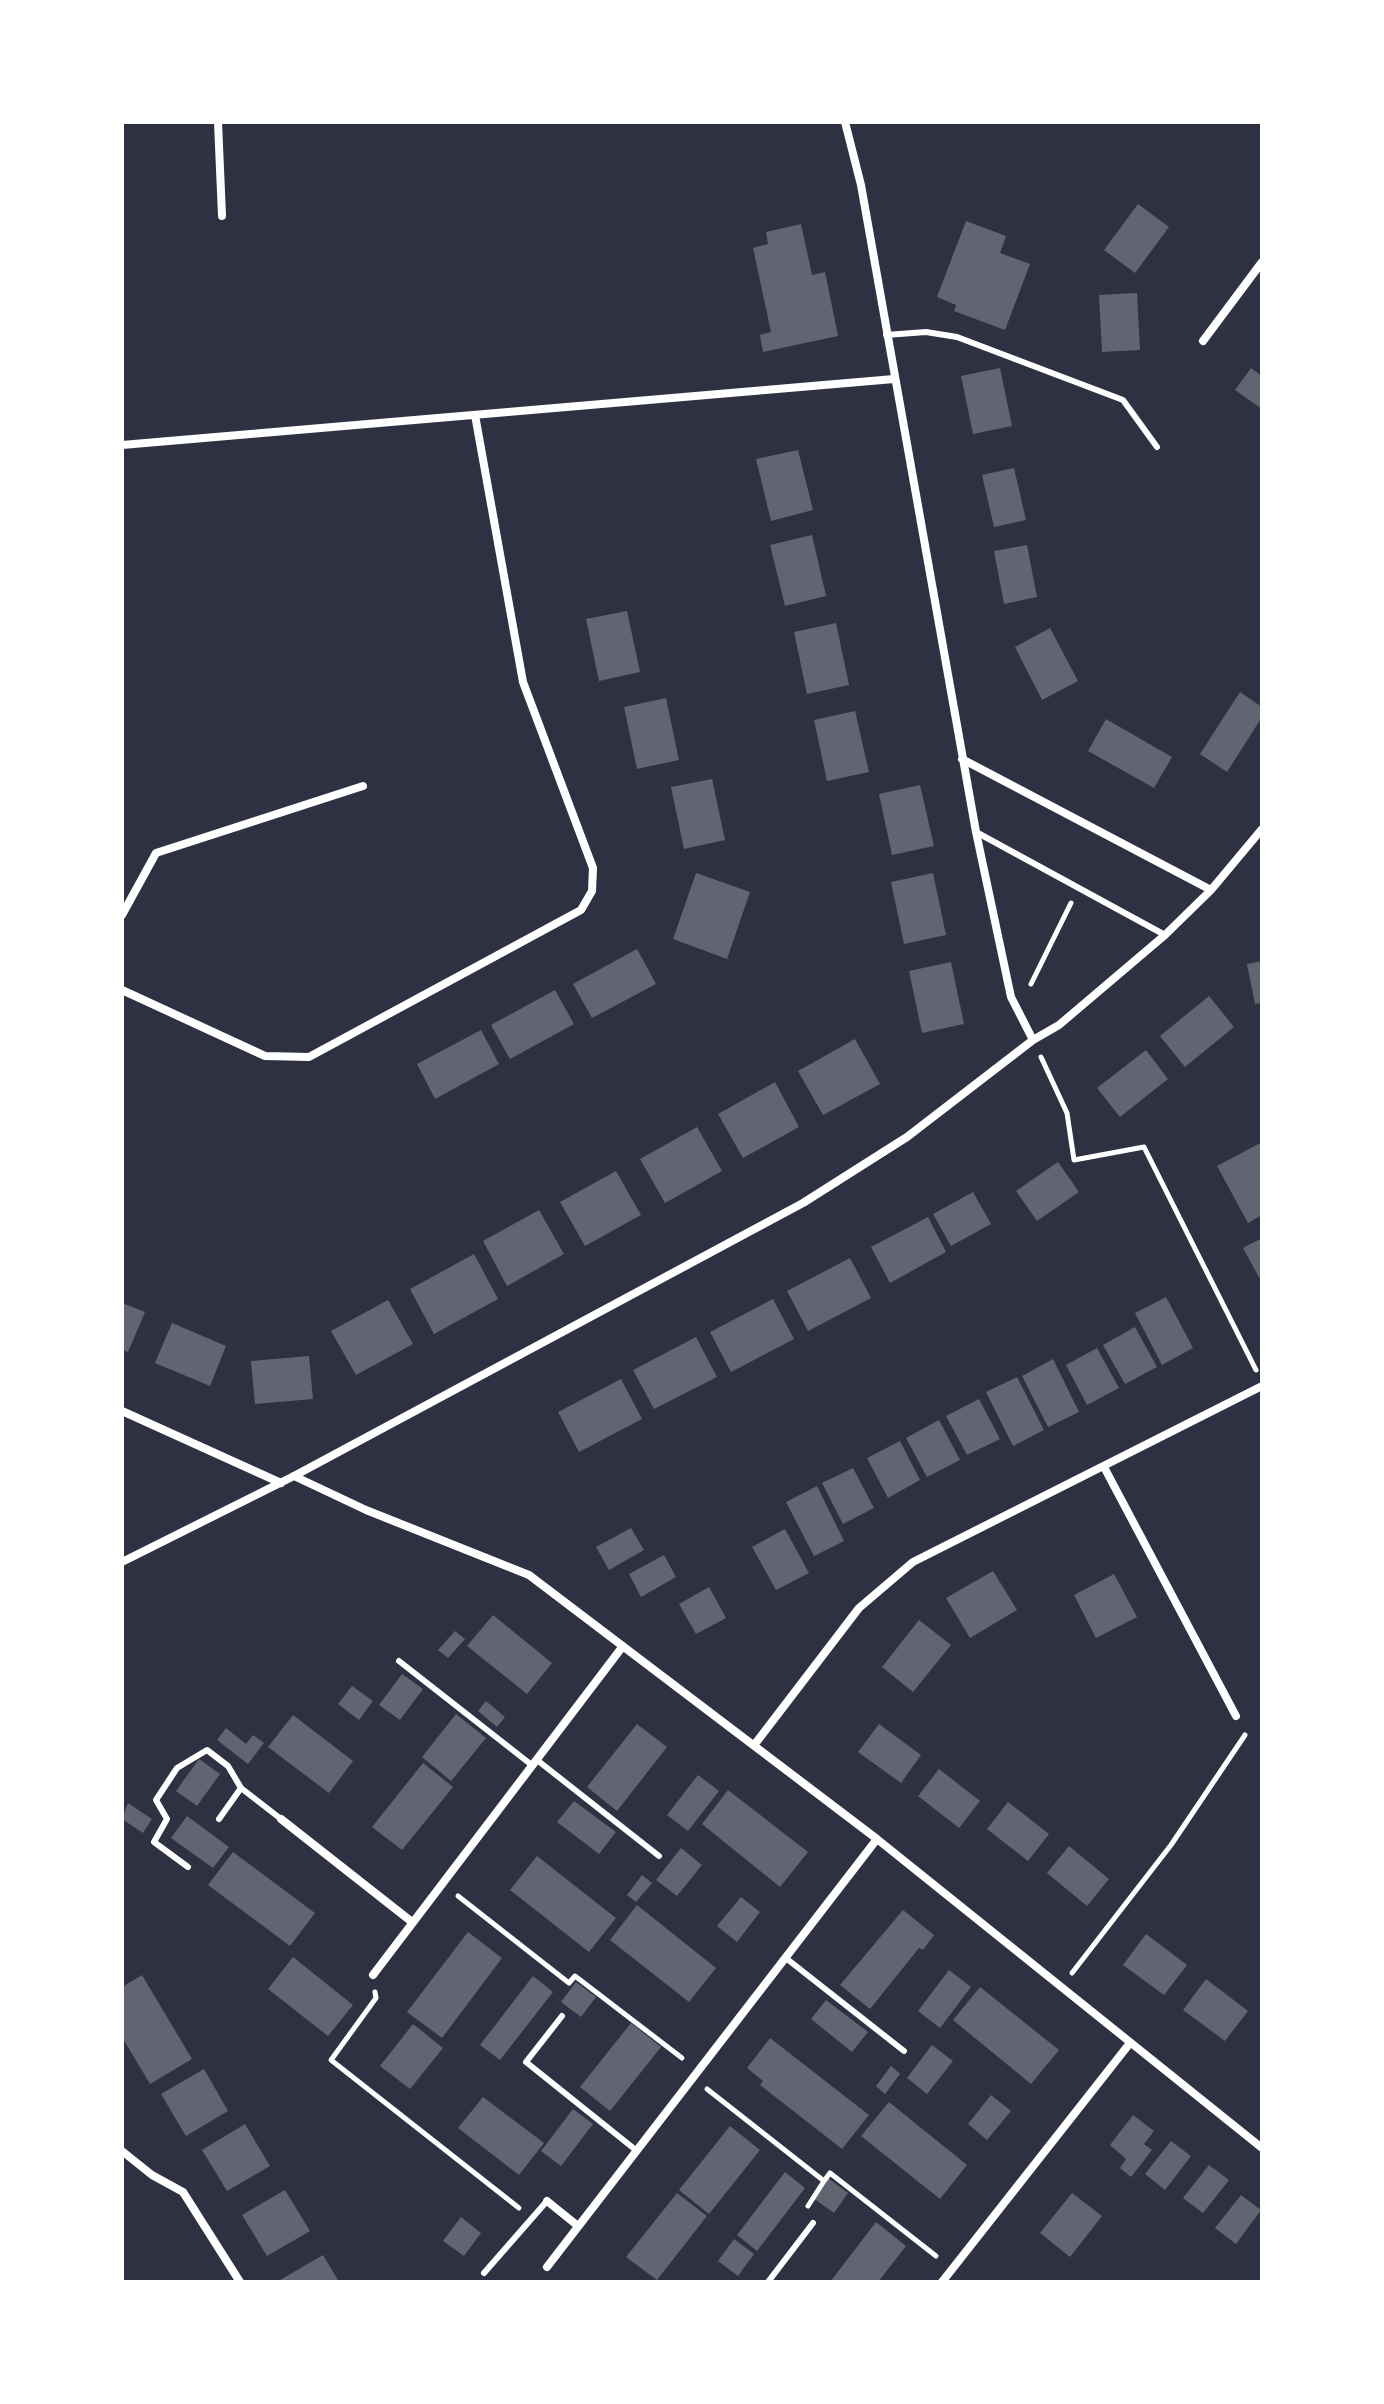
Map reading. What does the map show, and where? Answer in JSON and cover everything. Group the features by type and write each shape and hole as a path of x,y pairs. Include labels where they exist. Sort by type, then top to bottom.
{"street":[{"path":"218,122 222,216"},
{"path":"845,122 861,185 976,832 1011,997 1033,1040"},
{"path":"1203,341 1262,262"},
{"path":"122,445 894,379"},
{"path":"122,990 265,1056 309,1057 581,910 592,891 593,868 523,682 475,415"},
{"path":"962,759 1211,890"},
{"path":"122,915 156,853 363,786"},
{"path":"122,1562 281,1483 803,1203 907,1137 1033,1040 1059,1025 1165,935 1261,834"},
{"path":"755,1744 859,1608 913,1562 1262,1384"},
{"path":"122,1411 281,1483"},
{"path":"1104,1467 1236,1716"},
{"path":"294,1476 366,1510 529,1575 877,1839 1262,2148"},
{"path":"373,1975 623,1646"},
{"path":"281,1819 412,1922"},
{"path":"547,2267 877,1839"},
{"path":"942,2282 1130,2043"},
{"path":"122,2151 152,2175 183,2192 240,2282"},
{"path":"547,2201 578,2226"}],"lane":[{"path":"886,335 926,332 957,337 1123,400 1157,447"},
{"path":"976,832 1165,935"},
{"path":"399,1661 659,1856"},
{"path":"188,1867 154,1842 167,1819 156,1800 177,1768 207,1750 228,1766 241,1788 281,1819"},
{"path":"219,1819 241,1788"},
{"path":"787,1959 904,2051"},
{"path":"562,2016 526,2062 637,2151"},
{"path":"484,2273 547,2201"},
{"path":"768,2282 813,2223"}],"path":[{"path":"1017,1010 1079,888"},
{"path":"1033,1040 1067,1113 1074,1160 1144,1147 1262,1384"},
{"path":"1062,1986 1171,1845 1250,1727"},
{"path":"442,1884 569,1983 575,1976 824,2181 830,2173 953,2268"},
{"path":"373,1975 376,1998 331,2060 533,2219"}],"building":[{"path":"1138,204 1169,227 1135,273 1104,250"},
{"path":"966,221 1006,236 1000,253 1030,264 1005,330 954,311 956,305 937,297"},
{"path":"801,224 812,275 825,272 838,336 763,352 760,335 771,332 753,248 768,244 766,232"},
{"path":"1137,293 1140,350 1102,352 1099,295"},
{"path":"1000,368 1012,426 973,434 961,376"},
{"path":"1251,368 1262,376 1262,409 1235,390"},
{"path":"798,450 813,510 771,521 756,459"},
{"path":"1014,468 1026,520 994,527 982,475"},
{"path":"812,535 826,596 785,606 770,545"},
{"path":"1027,545 1037,597 1004,604 994,551"},
{"path":"627,611 640,672 599,681 586,619"},
{"path":"836,623 849,685 807,694 794,632"},
{"path":"1050,628 1078,681 1042,700 1015,647"},
{"path":"1240,692 1262,707 1262,717 1227,772 1200,754"},
{"path":"666,698 679,760 637,769 624,707"},
{"path":"855,711 869,772 827,781 814,720"},
{"path":"1106,719 1172,757 1154,788 1088,751"},
{"path":"712,779 725,840 684,849 671,787"},
{"path":"920,785 934,846 892,855 879,794"},
{"path":"696,873 750,892 727,959 673,939"},
{"path":"933,873 946,935 904,944 891,882"},
{"path":"637,949 656,984 592,1018 573,984"},
{"path":"1262,961 1262,1003 1255,1004 1247,964"},
{"path":"951,962 964,1024 922,1033 909,971"},
{"path":"555,990 574,1024 510,1059 491,1025"},
{"path":"1209,996 1234,1027 1185,1067 1160,1036"},
{"path":"481,1030 499,1064 435,1099 417,1064"},
{"path":"855,1039 880,1084 823,1115 798,1071"},
{"path":"1146,1050 1168,1079 1120,1117 1097,1088"},
{"path":"775,1082 799,1127 743,1158 718,1114"},
{"path":"697,1127 722,1171 665,1203 640,1159"},
{"path":"1262,1142 1262,1215 1248,1223 1217,1166"},
{"path":"1058,1162 1079,1192 1037,1221 1016,1191"},
{"path":"616,1171 641,1215 585,1246 560,1202"},
{"path":"973,1192 991,1224 951,1246 933,1214"},
{"path":"539,1210 564,1254 507,1286 483,1241"},
{"path":"928,1217 946,1252 890,1283 871,1247"},
{"path":"1262,1238 1262,1283 1243,1248"},
{"path":"474,1254 498,1299 434,1334 410,1289"},
{"path":"850,1258 871,1298 808,1331 787,1291"},
{"path":"1166,1297 1193,1348 1162,1365 1135,1313"},
{"path":"773,1299 794,1339 731,1372 710,1332"},
{"path":"388,1300 413,1344 356,1375 331,1331"},
{"path":"122,1303 145,1312 128,1352 122,1350"},
{"path":"172,1323 226,1346 210,1386 155,1363"},
{"path":"1135,1327 1157,1367 1125,1384 1103,1345"},
{"path":"696,1337 717,1377 654,1409 633,1370"},
{"path":"1097,1348 1119,1388 1087,1405 1066,1365"},
{"path":"309,1356 313,1399 255,1404 251,1361"},
{"path":"1053,1359 1079,1412 1048,1427 1022,1376"},
{"path":"1017,1377 1044,1430 1013,1446 986,1392"},
{"path":"621,1379 642,1419 579,1452 558,1412"},
{"path":"979,1399 1000,1439 967,1455 946,1416"},
{"path":"939,1420 960,1460 927,1477 906,1438"},
{"path":"900,1441 920,1480 888,1498 867,1458"},
{"path":"853,1468 874,1508 843,1524 822,1483"},
{"path":"817,1486 844,1541 814,1556 786,1502"},
{"path":"631,1528 644,1550 609,1570 596,1547"},
{"path":"785,1529 809,1573 776,1590 752,1547"},
{"path":"664,1555 676,1577 641,1597 629,1574"},
{"path":"993,1571 1017,1610 970,1638 946,1598"},
{"path":"1114,1574 1137,1617 1096,1638 1074,1595"},
{"path":"709,1587 726,1618 696,1634 679,1604"},
{"path":"493,1615 552,1663 527,1694 467,1646"},
{"path":"919,1620 951,1645 913,1692 882,1667"},
{"path":"455,1631 465,1639 448,1658 438,1650"},
{"path":"402,1674 423,1689 400,1720 379,1705"},
{"path":"352,1686 373,1701 359,1720 338,1704"},
{"path":"486,1701 505,1717 497,1727 478,1711"},
{"path":"456,1714 486,1738 451,1781 422,1757"},
{"path":"293,1715 353,1761 329,1793 268,1747"},
{"path":"637,1724 667,1747 617,1811 587,1787"},
{"path":"879,1724 921,1755 901,1783 858,1752"},
{"path":"226,1728 246,1744 253,1735 264,1743 248,1764 217,1740"},
{"path":"199,1759 220,1774 197,1806 176,1791"},
{"path":"423,1763 453,1787 402,1850 372,1827"},
{"path":"939,1769 980,1801 959,1828 918,1796"},
{"path":"698,1775 719,1791 688,1831 667,1815"},
{"path":"728,1790 808,1852 780,1887 702,1824"},
{"path":"574,1801 616,1832 599,1854 557,1822"},
{"path":"1008,1802 1049,1834 1028,1861 987,1829"},
{"path":"128,1803 152,1819 143,1833 122,1819"},
{"path":"187,1816 229,1847 213,1868 171,1838"},
{"path":"1069,1846 1109,1879 1087,1906 1047,1873"},
{"path":"681,1848 702,1865 677,1896 656,1880"},
{"path":"233,1852 315,1913 290,1946 208,1885"},
{"path":"537,1856 616,1918 589,1952 510,1890"},
{"path":"642,1875 652,1883 636,1902 627,1895"},
{"path":"741,1897 760,1912 737,1942 717,1926"},
{"path":"637,1905 716,1968 689,2002 610,1940"},
{"path":"903,1910 934,1935 923,1950 919,1948 870,2009 840,1985"},
{"path":"468,1932 502,1958 442,2038 407,2012"},
{"path":"1146,1934 1187,1965 1164,1995 1123,1965"},
{"path":"293,1957 353,2005 328,2036 268,1989"},
{"path":"949,1970 971,1987 940,2028 918,2011"},
{"path":"142,1975 192,2059 150,2084 122,2037 122,1987"},
{"path":"533,1976 553,1992 500,2060 480,2045"},
{"path":"1206,1979 1248,2011 1225,2041 1183,2010"},
{"path":"576,1982 596,1997 581,2017 561,2002"},
{"path":"980,1987 1059,2050 1031,2084 953,2020"},
{"path":"826,2000 868,2032 852,2052 811,2019"},
{"path":"631,2023 661,2047 610,2111 580,2087"},
{"path":"413,2024 443,2048 410,2089 380,2066"},
{"path":"770,2038 869,2115 842,2149 760,2085 763,2081 747,2068"},
{"path":"932,2045 953,2061 927,2094 907,2078"},
{"path":"891,2066 900,2074 885,2094 876,2086"},
{"path":"204,2069 228,2111 186,2136 161,2094"},
{"path":"991,2095 1011,2111 987,2140 968,2124"},
{"path":"483,2097 544,2143 519,2175 458,2128"},
{"path":"889,2102 967,2165 940,2199 861,2136"},
{"path":"573,2109 593,2124 561,2166 541,2151"},
{"path":"1133,2115 1154,2131 1144,2144 1152,2150 1131,2177 1120,2168 1126,2159 1110,2145"},
{"path":"245,2124 270,2166 227,2191 202,2150"},
{"path":"730,2126 760,2150 709,2214 679,2190"},
{"path":"1171,2141 1191,2156 1165,2190 1145,2174"},
{"path":"1209,2165 1229,2180 1203,2213 1183,2198"},
{"path":"785,2172 805,2188 757,2251 737,2235"},
{"path":"828,2178 848,2193 834,2213 813,2198"},
{"path":"285,2190 310,2231 267,2256 242,2215"},
{"path":"677,2193 707,2216 657,2280 626,2257"},
{"path":"1072,2193 1102,2216 1070,2257 1040,2233"},
{"path":"1241,2195 1261,2210 1236,2244 1215,2228"},
{"path":"461,2217 481,2233 464,2256 443,2241"},
{"path":"876,2222 906,2246 878,2282 830,2282"},
{"path":"734,2239 754,2254 738,2276 718,2261"},
{"path":"323,2255 339,2282 281,2282 280,2280"}]}
